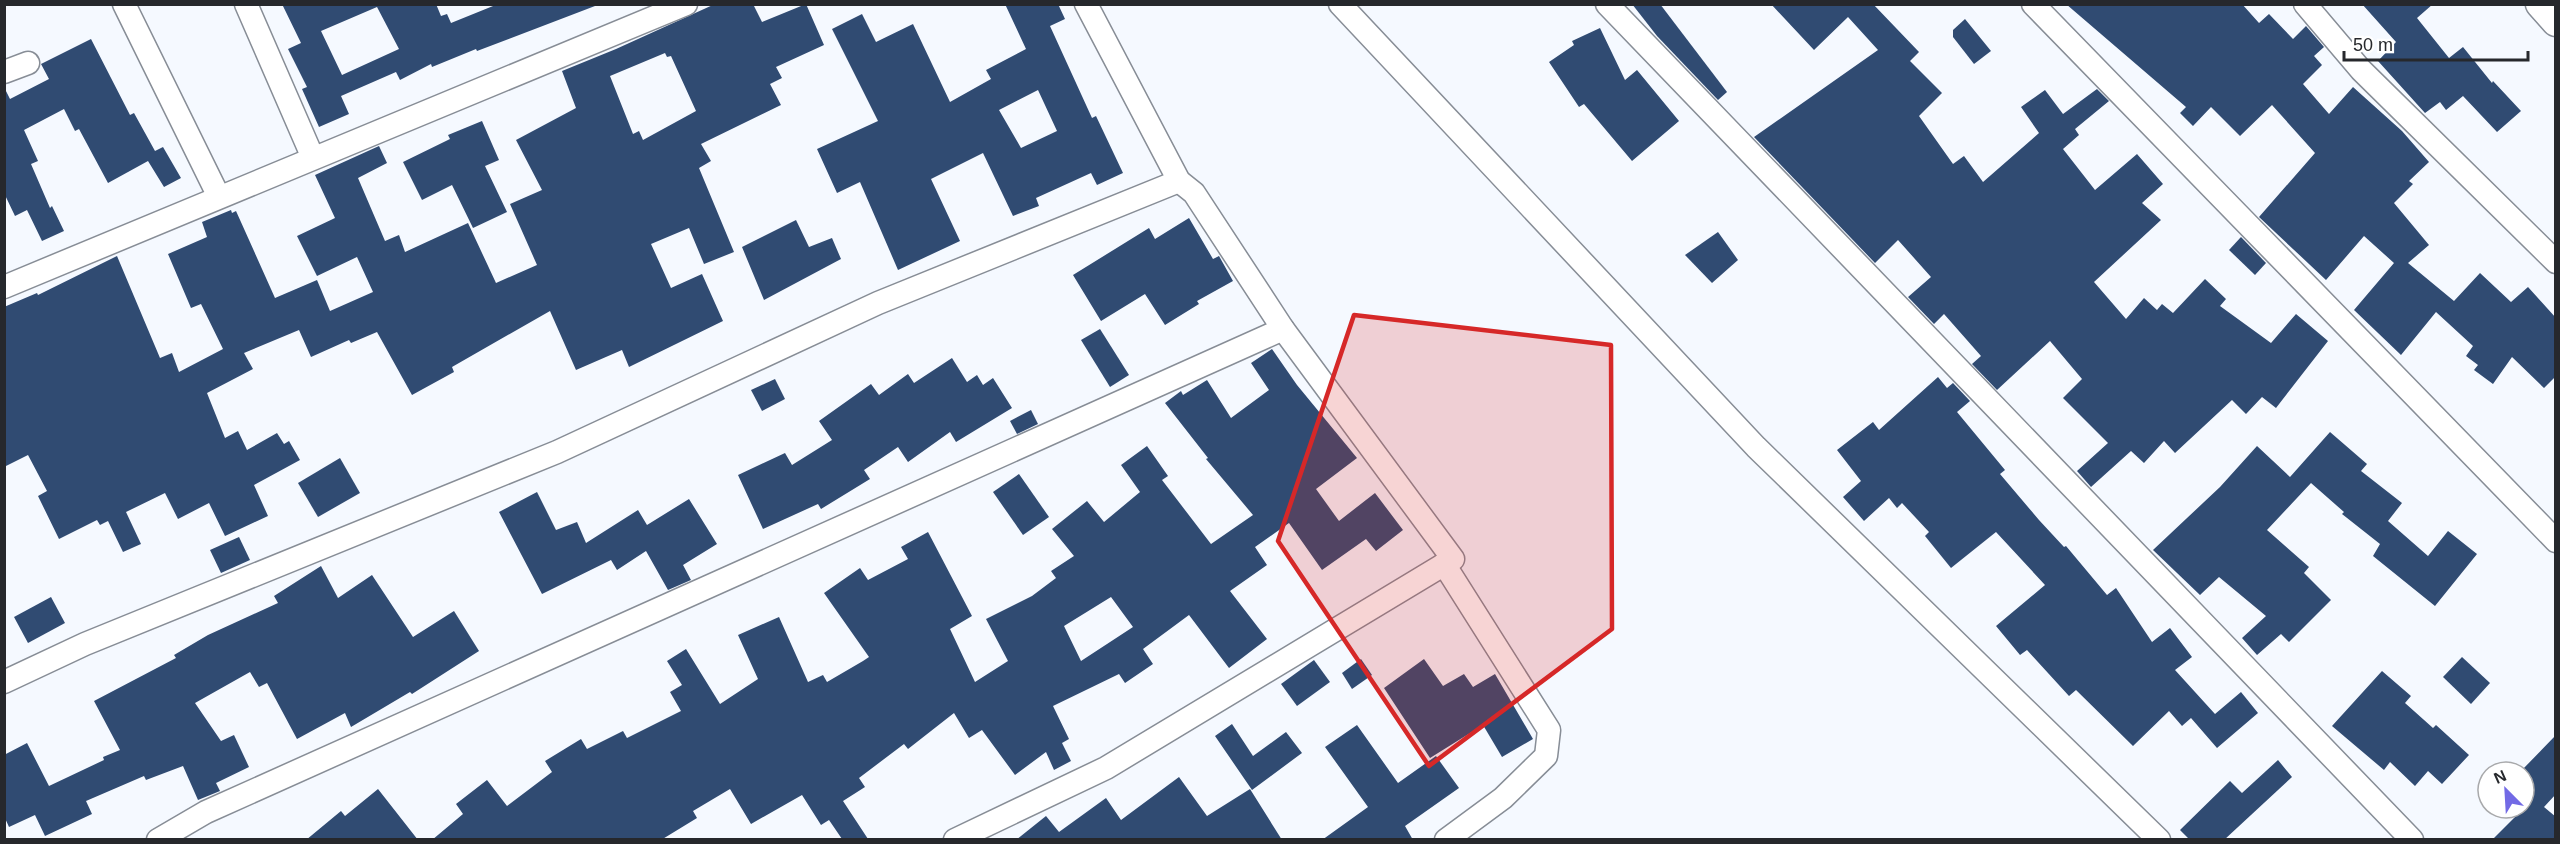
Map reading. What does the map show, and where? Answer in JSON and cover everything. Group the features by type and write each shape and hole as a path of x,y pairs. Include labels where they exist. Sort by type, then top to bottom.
{"street":[{"path":"124,4 219,197"},
{"path":"246,4 313,158"},
{"path":"4,287 686,4"},
{"path":"955,840 1106,768 1453,559 1283,330 1194,193 1179,181 1086,4"},
{"path":"1340,4 1756,447 2159,840"},
{"path":"2033,4 2556,541"},
{"path":"2305,4 2361,70 2556,262"},
{"path":"2540,4 2556,22"},
{"path":"1609,5 2412,840"},
{"path":"4,72 28,63"},
{"path":"4,682 85,644 557,452 878,303 1179,181"},
{"path":"158,840 206,812 1283,330"},
{"path":"1444,564 1549,730 1546,756 1503,798 1446,840"}],"highlighted area":[{"path":"1354,315 1611,345 1612,629 1429,766 1278,541"}],"building":[{"path":"282,4 436,4 441,16 447,14 451,23 498,4 595,6 432,67 431,64 400,80 396,72 341,96 349,114 319,127 302,89 307,87 288,49 301,43","holes":["377,7 399,49 342,75 321,31"]},
{"path":"715,4 753,4 762,22 806,4 824,45 776,67 782,78 770,84 781,105 701,144 711,161 699,168 734,252 704,264 689,228 651,244 671,288 702,274 723,321 629,367 622,350 576,370 550,311 452,367 454,372 412,395 377,332 351,343 349,340 311,357 299,330 244,353 253,369 207,393 225,438 238,431 247,450 277,433 284,444 289,441 300,460 254,485 268,516 225,536 209,503 178,519 165,493 126,512 141,544 123,552 108,521 100,525 97,520 59,539 38,496 47,491 28,455 4,467 4,307 37,293 38,295 117,256 160,358 172,353 179,372 223,349 201,304 191,308 168,254 207,237 202,222 231,210 232,213 236,211 275,298 317,280 330,311 373,292 357,257 317,276 297,236 335,218 315,175 379,146 387,163 358,178 385,241 399,235 405,252 468,223 496,283 537,265 510,204 542,190 516,140 576,108 562,71","holes":["665,53 667,57 671,56 696,111 643,140 639,131 633,134 610,76"]},
{"path":"1005,4 1058,4 1065,19 1050,26 1092,118 1096,116 1123,173 1097,185 1091,173 1036,198 1039,206 1013,216 983,153 931,179 960,241 898,270 860,182 837,193 817,149 878,121 832,29 862,14 876,42 913,24 950,102 991,79 986,70 1026,49","holes":["1038,90 1057,131 1021,148 999,110"]},
{"path":"1632,4 1660,4 1727,92 1718,100 1657,36"},
{"path":"1771,4 1873,4 1919,52 1910,61 1942,93 1919,116 1953,164 1964,156 1983,182 2039,133 2021,107 2045,90 2063,114 2097,89 2109,101 2075,129 2079,135 2063,149 2095,190 2137,154 2163,184 2142,203 2161,220 2094,282 2126,319 2144,298 2157,310 2162,304 2173,313 2205,279 2226,299 2220,306 2271,343 2296,314 2328,341 2276,408 2262,397 2246,414 2232,400 2175,453 2164,441 2144,463 2131,451 2091,487 2077,471 2108,443 2063,398 2082,379 2050,341 1997,390 1972,364 1981,356 1944,314 1934,324 1908,297 1931,277 1898,240 1875,263 1754,137 1878,50 1848,17 1814,50"},
{"path":"2066,4 2242,4 2259,23 2269,14 2293,39 2306,26 2324,47 2314,56 2322,65 2303,84 2329,114 2353,87 2402,131 2429,162 2409,181 2413,184 2394,203 2429,245 2408,263 2454,301 2480,273 2511,302 2528,287 2556,318 2556,376 2544,388 2512,357 2493,384 2474,370 2478,365 2466,356 2473,346 2436,312 2401,355 2354,310 2394,263 2364,236 2326,280 2259,217 2315,153 2272,105 2240,136 2211,107 2193,126 2180,113 2186,107"},
{"path":"2362,4 2433,4 2417,18 2449,58 2463,47 2492,83 2493,81 2521,111 2497,132 2463,96 2446,110 2440,102 2425,113 2378,61 2396,42"},
{"path":"1965,19 1991,51 1974,64 1953,37 1953,30"},
{"path":"1600,28 1625,80 1637,70 1679,121 1632,161 1584,104 1579,107 1549,62 1574,45 1572,41"},
{"path":"91,39 130,115 134,113 155,151 163,147 181,178 164,187 148,161 108,183 79,129 75,131 64,109 24,130 38,161 31,164 50,208 52,206 64,231 42,241 27,210 15,216 4,193 4,87 10,99 49,79 41,64"},
{"path":"482,121 499,160 485,166 507,212 473,228 452,185 422,200 403,162 450,139 448,135"},
{"path":"1189,218 1213,259 1219,256 1233,281 1197,301 1199,304 1165,325 1145,294 1101,321 1073,275 1149,228 1155,239"},
{"path":"796,220 809,247 832,238 841,259 764,300 742,247"},
{"path":"1718,232 1738,260 1712,283 1685,255"},
{"path":"2241,237 2266,263 2255,275 2229,250"},
{"path":"1100,329 1129,375 1110,387 1081,340"},
{"path":"1272,349 1297,385 1357,458 1316,489 1339,521 1375,493 1403,530 1376,551 1366,539 1322,570 1289,523 1255,547 1267,565 1230,591 1267,639 1229,668 1189,615 1143,649 1153,664 1125,683 1119,674 1053,706 1069,739 1062,743 1071,761 1054,770 1046,752 1015,775 982,730 969,738 954,713 908,749 904,744 859,778 865,787 843,801 868,839 842,839 829,820 821,825 802,795 751,824 730,789 693,811 697,818 661,840 432,840 463,814 456,804 487,780 507,806 552,772 545,761 581,739 587,749 623,731 627,738 681,711 670,692 682,685 667,661 686,649 720,704 758,679 738,635 779,617 808,682 823,675 827,682 863,661 869,657 824,593 860,568 868,580 908,559 901,547 928,532 972,616 950,629 975,682 1008,661 986,619 1032,596 1056,578 1051,571 1074,556 1052,529 1087,501 1104,522 1140,492 1121,465 1147,446 1168,476 1162,480 1211,544 1253,515 1206,459 1208,458 1165,403 1181,391 1183,395 1207,380 1231,418 1269,390 1251,363","holes":["1111,597 1133,627 1081,661 1064,626"]},
{"path":"952,358 967,382 977,375 983,385 993,378 1012,408 956,442 950,432 908,462 898,447 864,470 870,479 821,509 818,504 763,529 738,475 785,453 792,465 832,440 819,421 871,384 879,395 908,374 914,383"},
{"path":"1938,377 1947,388 1953,383 1970,401 1957,412 2005,470 2000,474 2107,595 2116,588 2152,642 2170,628 2192,657 2175,670 2215,714 2241,692 2258,713 2217,748 2191,718 2182,726 2169,711 2133,746 2076,690 2069,696 2027,650 2020,655 1996,626 2045,585 1996,532 1951,568 1925,536 1929,532 1902,503 1897,508 1889,498 1864,521 1843,497 1861,481 1837,450 1873,422 1879,430"},
{"path":"775,379 785,399 762,411 751,390"},
{"path":"1031,410 1038,424 1017,434 1010,421"},
{"path":"2330,432 2367,464 2361,471 2402,503 2388,521 2428,556 2448,531 2477,554 2435,606 2373,556 2380,544 2342,514 2344,512 2311,483 2267,530 2309,567 2304,573 2331,600 2289,642 2281,634 2257,655 2242,638 2266,616 2219,577 2200,595 2153,550 2220,487 2257,446 2290,477"},
{"path":"340,458 360,493 318,517 298,483"},
{"path":"1019,474 1049,517 1023,535 993,492"},
{"path":"537,492 556,530 577,522 586,543 638,510 647,525 689,499 717,544 683,565 691,580 668,590 646,551 617,570 611,560 542,594 499,512"},
{"path":"239,537 250,560 221,573 210,550"},
{"path":"321,566 338,598 372,575 413,637 454,611 479,651 412,694 410,692 351,727 345,713 297,739 267,683 259,687 250,672 195,703 221,741 234,735 249,767 216,783 220,791 198,800 183,766 146,780 144,776 86,801 92,814 45,836 35,815 9,827 4,816 4,755 27,743 49,786 104,760 103,757 120,750 94,701 176,658 174,655 208,635 278,603 274,596"},
{"path":"51,597 65,623 28,643 14,617"},
{"path":"2462,657 2490,683 2471,704 2443,677"},
{"path":"1361,659 1372,675 1352,689 1342,673"},
{"path":"1424,659 1443,686 1464,674 1473,687 1495,674 1533,739 1502,757 1483,725 1430,758 1384,688"},
{"path":"1314,660 1330,682 1297,706 1281,684"},
{"path":"2382,671 2411,696 2405,703 2433,728 2436,725 2469,755 2442,784 2428,771 2415,786 2390,762 2384,770 2332,726"},
{"path":"1232,724 1253,756 1286,732 1302,753 1252,790 1215,736"},
{"path":"1357,725 1398,783 1436,756 1459,788 1405,826 1413,840 1322,840 1368,807 1325,747"},
{"path":"2556,735 2556,794 2544,807 2556,817 2556,840 2492,840 2512,820 2536,820 2536,760 2532,760"},
{"path":"2278,760 2292,777 2224,840 2190,840 2180,830 2230,781 2242,793"},
{"path":"1179,777 1207,816 1250,789 1282,840 1016,840 1046,816 1059,832 1106,798 1121,820"},
{"path":"378,789 418,840 306,840 341,811 345,816"}]}
